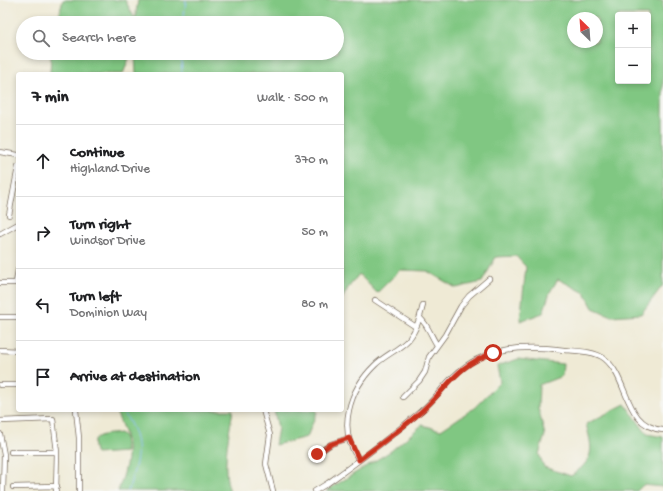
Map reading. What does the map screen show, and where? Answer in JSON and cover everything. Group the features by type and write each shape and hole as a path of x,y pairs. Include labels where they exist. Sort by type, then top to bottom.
{"street":[{"path":"0,152 16,155"},
{"path":"9,215 16,178"},
{"path":"0,234 16,225"},
{"path":"403,397 419,381 425,372 429,357 446,335 461,306 469,296 489,279"},
{"path":"0,283 16,283"},
{"path":"375,300 416,327"},
{"path":"359,460 349,438 346,424 354,394 361,380 376,364 394,352 409,339 420,318 423,305"},
{"path":"0,317 16,317"},
{"path":"420,318 426,324 429,334 437,345"},
{"path":"315,491 359,460 425,408 464,366 484,356 518,347 543,347 594,354 604,358 613,367 630,405 638,418 650,427 663,430"},
{"path":"0,351 16,350"},
{"path":"0,385 16,385"},
{"path":"76,412 79,438 78,491"},
{"path":"264,412 270,435 266,464 273,491"},
{"path":"0,420 52,418 54,420 57,452 56,489 13,487"},
{"path":"0,434 4,456 3,491"},
{"path":"316,460 317,454 331,444 349,438"},
{"path":"11,452 57,452"}],"green space":[{"path":"63,0 125,0 133,16 59,16"},
{"path":"138,0 663,0 663,285 641,314 611,316 593,308 585,293 558,279 550,292 543,313 520,321 526,267 516,256 496,257 482,282 456,288 427,271 400,270 377,293 359,274 344,295 344,72 136,72 135,60 344,60 344,16 135,16"},
{"path":"51,60 128,60 124,72 50,72"},
{"path":"518,359 563,364 562,376 539,385 538,408 545,435 539,454 544,467 571,476 579,470 588,459 591,447 586,424 625,404 647,434 663,437 663,487 643,485 637,491 326,491 391,451 422,425 441,430 474,408 500,382 497,366"},
{"path":"116,412 233,412 226,462 227,482 230,491 118,491 127,459 126,441"},
{"path":"274,412 317,412 307,437 275,445 278,428"},
{"path":"120,433 124,436 126,452 96,454 94,442 99,436"}],"waterway":[{"path":"184,16 186,0"},
{"path":"181,60 182,72"},
{"path":"123,412 134,431 137,449 135,468 128,491"}],"route":[{"path":"317,454 331,444 349,438 359,460 425,408 454,375 464,366 493,353"}]}
